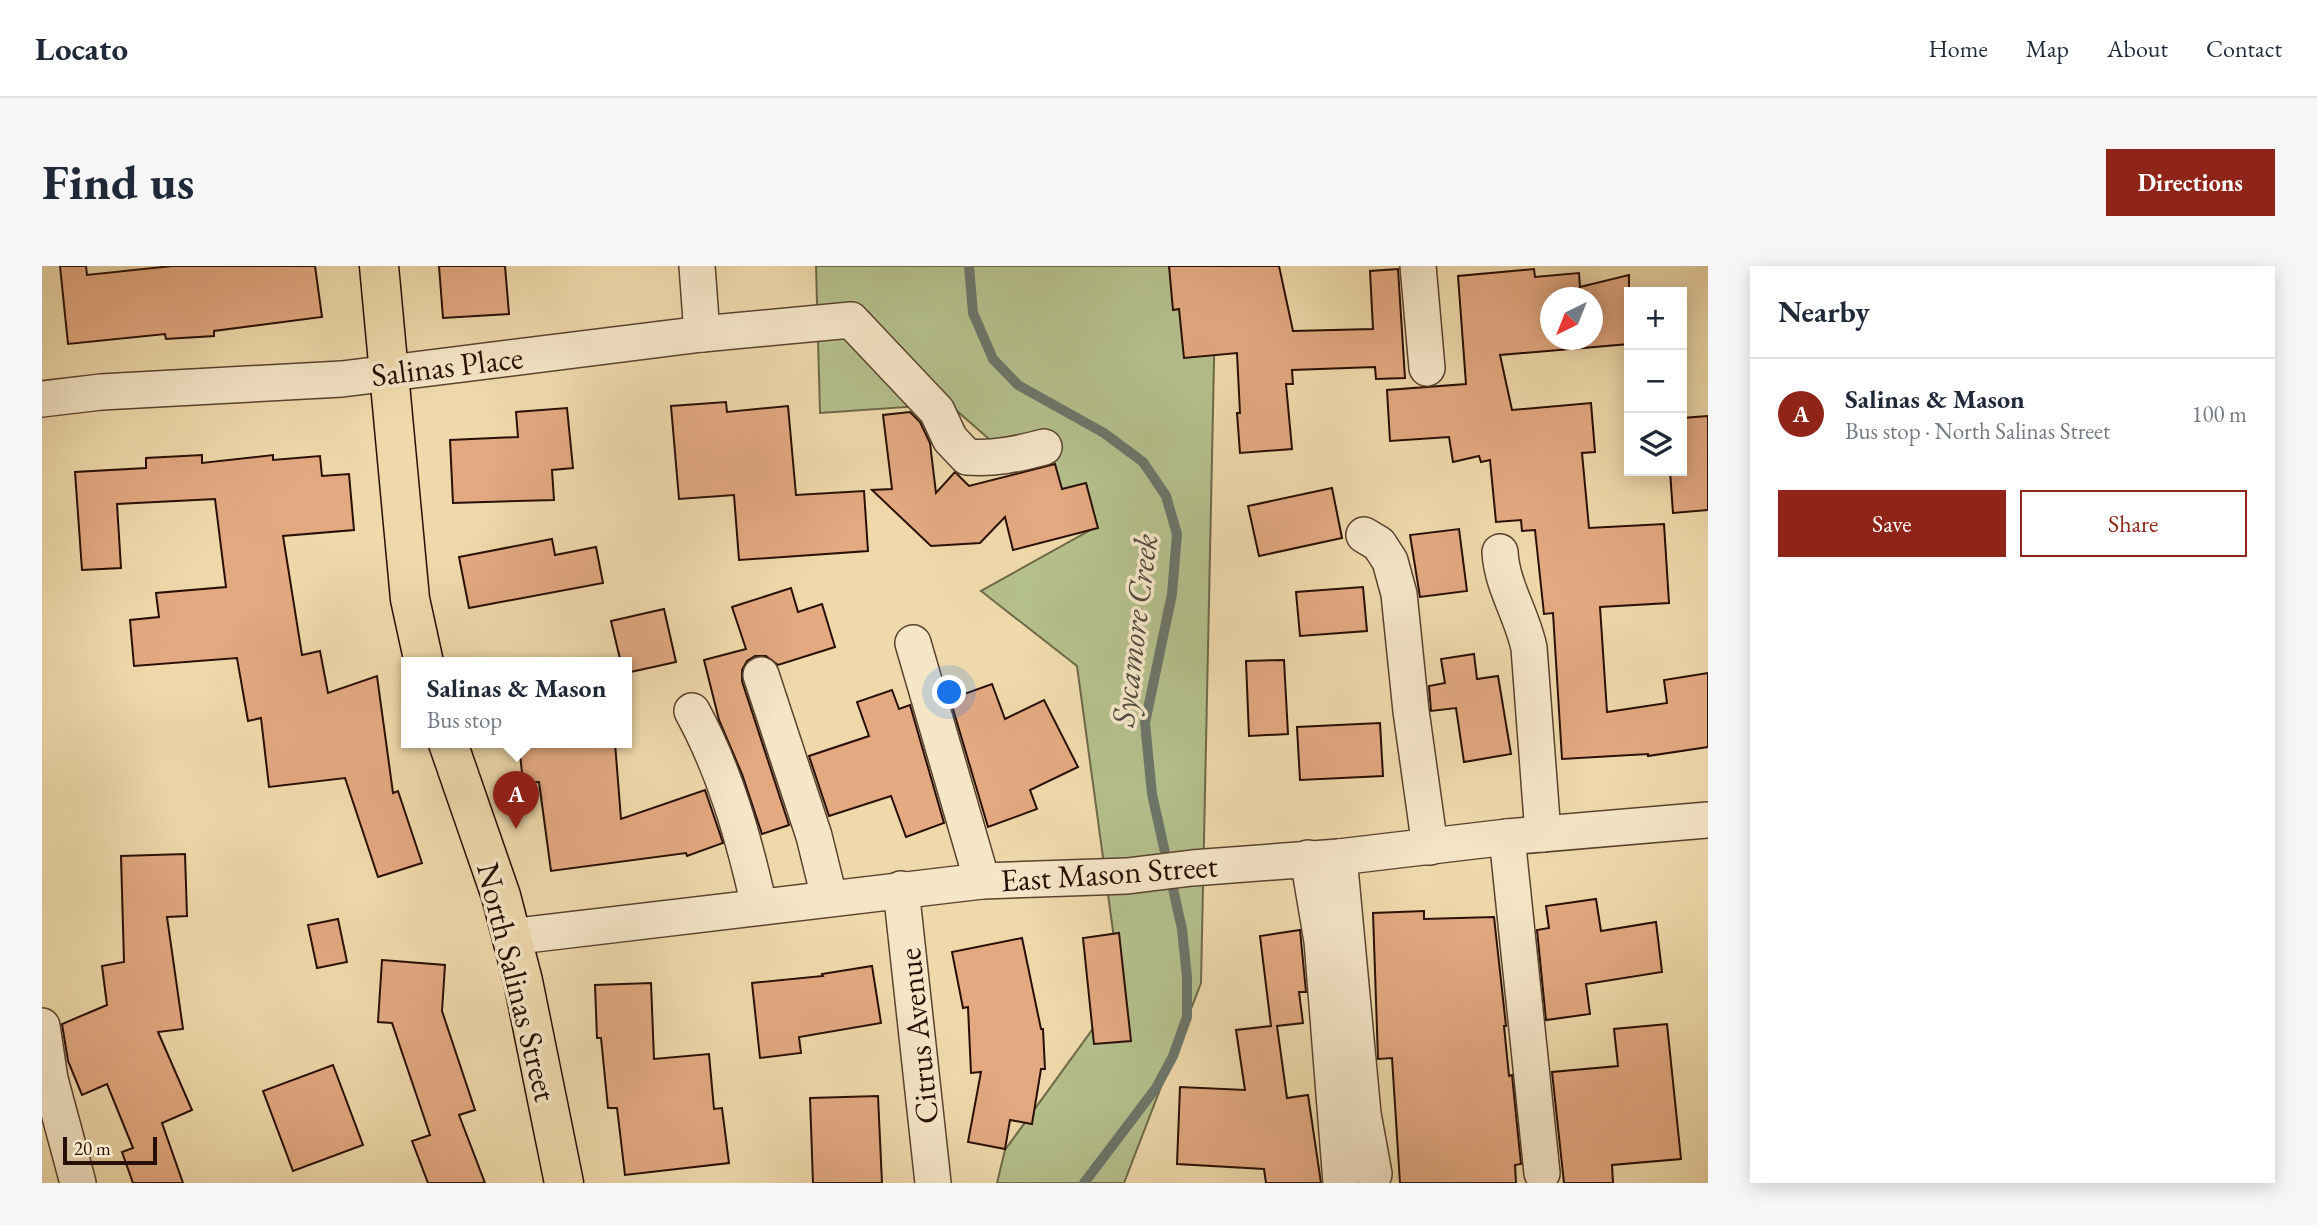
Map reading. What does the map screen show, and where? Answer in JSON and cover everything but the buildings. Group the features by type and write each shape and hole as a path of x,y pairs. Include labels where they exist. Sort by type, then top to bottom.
{"main road":[{"path":"379,266 410,599 423,657"},
{"name":"North Salinas Street","path":"450,748 502,896 523,981 564,1183"}],"street":[{"path":"697,266 702,334"},
{"path":"1418,266 1427,368"},
{"name":"Salinas Place","path":"42,399 101,392 342,379 702,334 851,320 937,411 950,439 967,457 989,459 1044,447"},
{"path":"1364,535 1379,544 1390,561 1399,594 1411,711 1430,847"},
{"path":"1500,552 1501,571 1508,594 1524,623 1529,648 1544,834"},
{"path":"913,643 982,881"},
{"path":"761,675 814,836 829,897"},
{"path":"692,711 711,747 748,854 759,906"},
{"name":"East Mason Street","path":"510,937 829,897 982,881 1127,876 1323,858 1507,837 1708,820"},
{"path":"1507,837 1542,1173"},
{"path":"1323,858 1374,1174"},
{"path":"1323,858 1322,942 1341,1183"},
{"name":"Citrus Avenue","path":"901,889 933,1183"},
{"path":"42,1026 50,1079 78,1183"}],"green space":[{"path":"816,266 1216,266 1201,983 1124,1183 997,1183 1005,1150 1121,990 1077,666 981,591 1092,529 949,404 820,413"}],"waterway":[{"name":"Sycamore Creek","path":"969,266 973,313 993,359 1018,385 1104,433 1143,462 1166,496 1177,534 1172,594 1145,723 1152,794 1182,929 1187,977 1187,1017 1173,1056 1156,1088 1084,1183"}],"place":[{"name":"Salinas & Mason","path":"516,829"}]}
